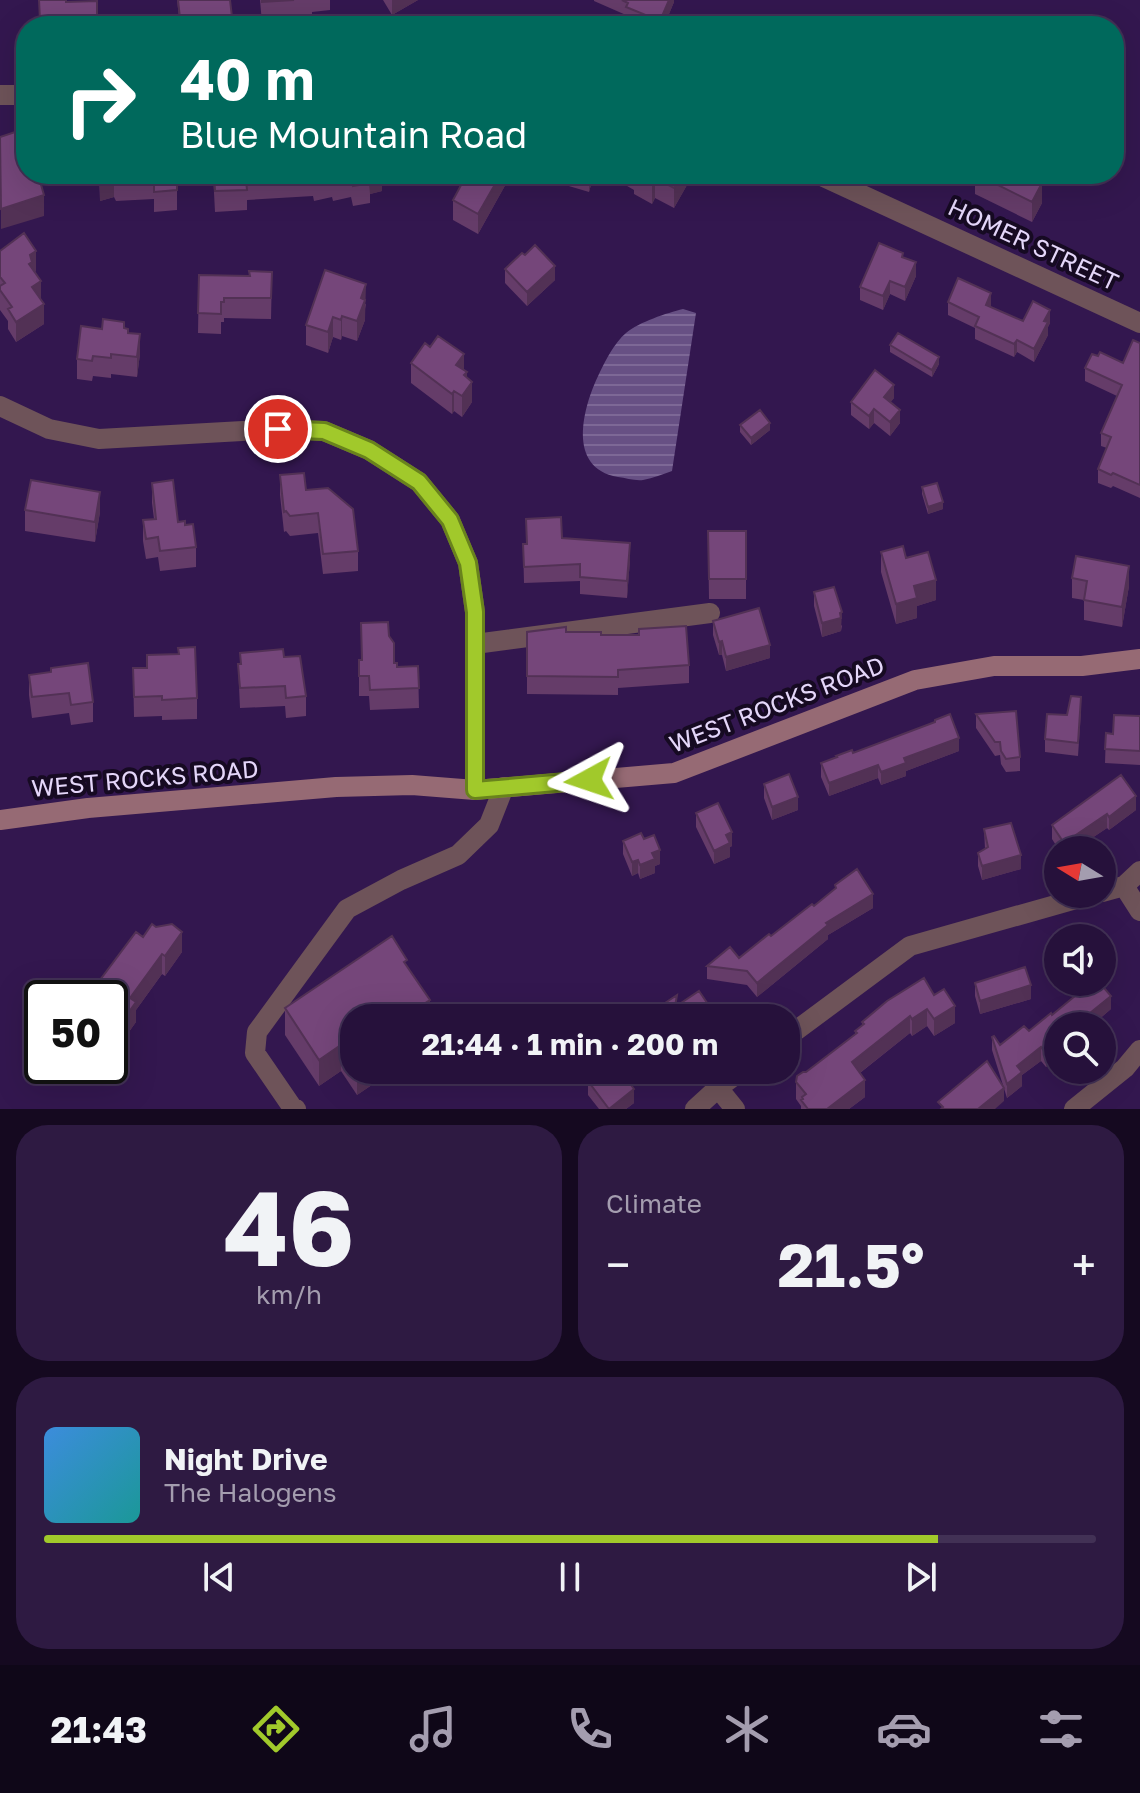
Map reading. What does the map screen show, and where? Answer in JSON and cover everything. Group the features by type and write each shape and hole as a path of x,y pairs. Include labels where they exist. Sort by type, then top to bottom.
{"main road":[{"name":"WEST ROCKS ROAD","path":"0,820 88,808 336,787 412,785 475,790 674,773 915,680 994,666 1082,666 1140,659"}],"street":[{"name":"HOMER STREET","path":"839,184 1140,323"},
{"path":"0,406 49,429 99,439 278,429 324,431 369,450 419,482 450,520 468,563 475,612 475,790"},
{"path":"475,644 710,613"},
{"path":"296,1109 255,1053 257,1032 347,909 401,880 458,855 489,825 504,787"},
{"path":"1116,888 1124,886 1140,871"},
{"path":"1124,886 1140,911"},
{"path":"800,1028 910,946 1044,908"},
{"path":"1074,1109 1125,1068 1140,1050"},
{"path":"695,1109 723,1084"},
{"path":"718,1088 735,1109"}],"shaded area":[{"path":"683,309 696,313 672,471 640,480 602,471 591,462 583,434 588,403 601,369 614,346 626,333 661,315"}],"building":[{"path":"39,0 97,1 97,16 40,16"},
{"path":"178,0 230,0 232,16 180,16"},
{"path":"622,0 669,0 662,16 648,16 626,7 628,3"},
{"path":"15,132 16,184 41,184 44,195 1,209 0,137"},
{"path":"154,184 177,184 177,190 154,192"},
{"path":"215,184 246,184 247,190 215,191"},
{"path":"462,184 495,184 478,214 453,200"},
{"path":"996,184 1041,184 1032,202"},
{"path":"24,233 36,251 30,255 32,262 29,264 41,281 32,287 44,304 16,322 8,309 12,307 0,290 5,283 0,277 0,251"},
{"path":"879,243 916,262 905,287 890,281 883,296 860,287"},
{"path":"535,245 555,266 527,292 505,269"},
{"path":"325,270 366,284 361,298 365,300 357,321 342,316 341,320 333,317 328,332 306,325"},
{"path":"249,271 272,272 271,298 224,298 221,314 198,313 199,275 250,276"},
{"path":"958,278 991,293 986,305 1023,321 1033,301 1050,310 1044,321 1048,322 1034,349 1017,340 1014,344 975,326 979,317 948,302"},
{"path":"103,319 124,322 128,333 140,334 137,357 111,354 111,358 93,356 92,361 77,359 81,326 102,329"},
{"path":"898,333 939,357 932,370 890,345"},
{"path":"438,336 464,354 456,365 467,372 464,375 472,382 462,396 454,391 452,394 411,363 425,343 430,347"},
{"path":"1133,340 1140,343 1140,485 1098,469 1111,437 1101,433 1122,385 1085,368 1092,354 1098,356 1100,352 1123,363"},
{"path":"875,370 894,385 884,397 900,410 890,422 874,409 869,416 851,402"},
{"path":"760,410 770,423 751,438 740,425"},
{"path":"304,473 306,490 328,488 353,509 358,551 323,554 318,513 290,516 284,512 280,475"},
{"path":"31,480 100,492 95,522 25,510"},
{"path":"173,480 178,522 193,524 196,547 160,551 158,537 146,539 143,520 156,519 152,483"},
{"path":"937,483 943,502 928,507 922,487"},
{"path":"561,517 562,538 630,543 627,581 580,577 580,564 524,567 526,519"},
{"path":"708,531 746,531 746,579 709,579"},
{"path":"903,546 906,558 928,552 936,580 914,586 917,598 896,604 881,552"},
{"path":"1076,556 1129,566 1122,607 1084,600 1087,581 1072,578"},
{"path":"834,587 841,618 822,623 814,592"},
{"path":"759,608 770,645 726,657 713,621"},
{"path":"388,622 389,636 394,643 394,663 397,667 418,666 419,688 370,690 369,676 359,676 361,623"},
{"path":"686,626 689,665 618,670 618,677 527,676 527,632 566,627 566,632 639,635 639,629"},
{"path":"195,647 197,698 162,700 162,696 134,697 133,668 147,668 147,655 179,654 178,648"},
{"path":"283,649 284,657 300,656 306,696 286,698 285,686 240,688 240,653"},
{"path":"88,663 93,702 71,705 69,693 32,697 29,675 51,672 51,668"},
{"path":"1071,696 1081,697 1078,743 1045,739 1047,714 1067,715"},
{"path":"1016,711 1020,757 1006,759 1000,742 995,742 976,714"},
{"path":"950,714 959,738 904,758 906,763 881,772 878,765 829,783 821,763"},
{"path":"1114,715 1140,716 1140,751 1105,749 1106,733 1113,734"},
{"path":"789,774 798,797 772,807 764,784"},
{"path":"1121,775 1136,796 1109,817 1107,814 1074,836 1059,836 1052,825"},
{"path":"718,803 732,832 726,835 730,843 714,851 696,813"},
{"path":"1011,823 1021,855 982,866 978,853 988,847 984,829"},
{"path":"641,833 644,839 654,835 660,850 652,853 655,859 640,865 638,860 632,862 623,841"},
{"path":"857,869 873,894 826,923 828,925 757,983 747,971 707,966 730,947 739,958 812,904 814,906"},
{"path":"152,924 156,927 172,924 182,932 130,998 136,1002 128,1013 128,980 100,980 136,932 143,937"},
{"path":"392,936 407,960 404,962 430,1000 424,1004 340,1004 340,1046 319,1060 285,1008"},
{"path":"1025,967 1031,985 980,1001 975,983"},
{"path":"924,978 934,995 944,989 955,1006 934,1019 927,1009 912,1019 910,1016 852,1062 865,1080 827,1109 808,1109 801,1100 806,1094 798,1084 800,1074 857,1033 855,1031 864,1024 862,1022 887,1001"},
{"path":"699,991 708,1004 680,1004"},
{"path":"677,995 676,1004 664,1004"},
{"path":"1075,996 1111,996 1091,1012 1056,1012"},
{"path":"1044,1019 1044,1051 1041,1047 1017,1066 1022,1072 1007,1084 992,1037 1000,1045 1024,1026 1029,1031"},
{"path":"987,1061 1004,1088 978,1109 941,1109 943,1107 938,1102"},
{"path":"590,1084 630,1084 634,1089 609,1109"}],"route":[{"path":"278,429 324,431 369,450 419,482 450,520 468,563 475,612 475,790 589,780"}]}
